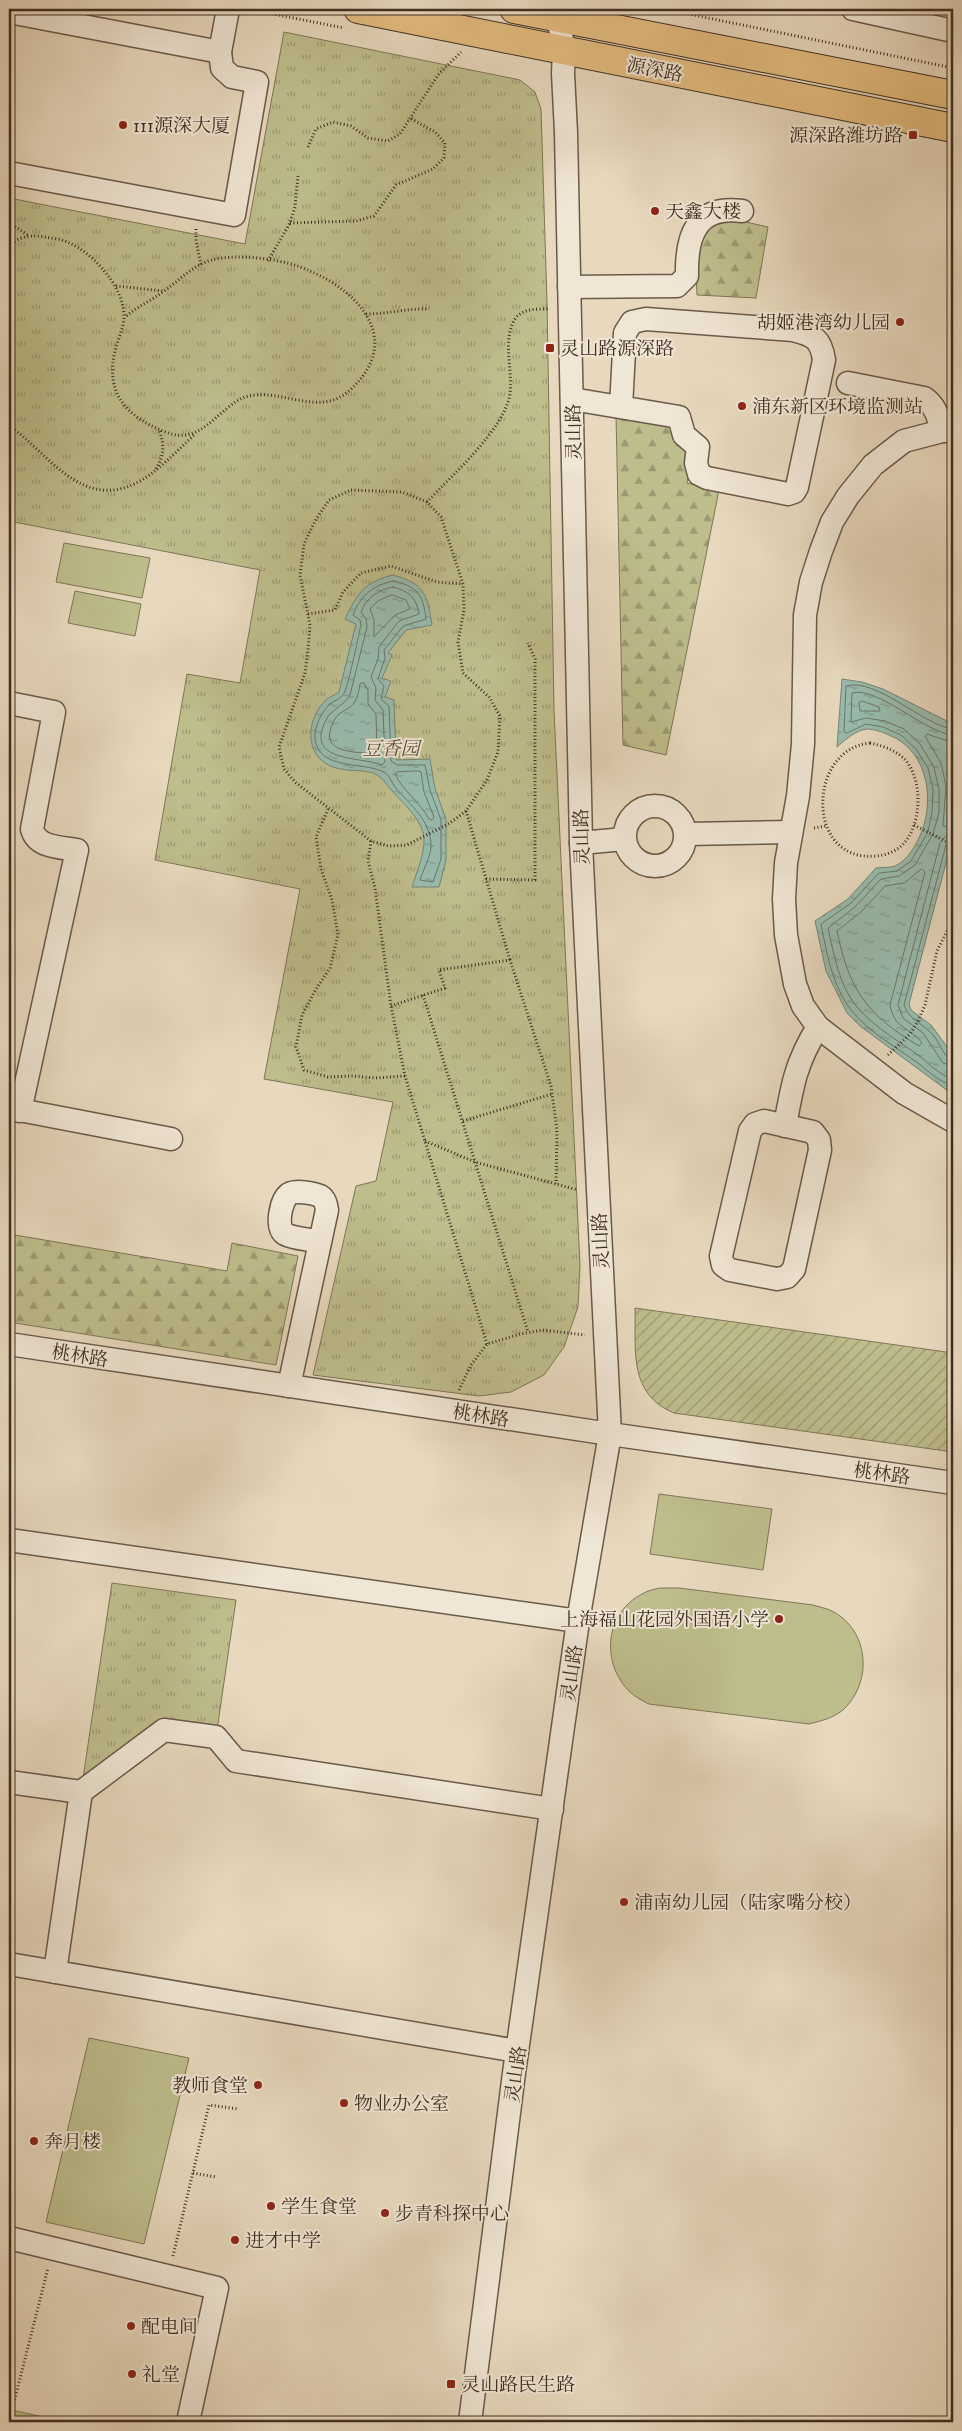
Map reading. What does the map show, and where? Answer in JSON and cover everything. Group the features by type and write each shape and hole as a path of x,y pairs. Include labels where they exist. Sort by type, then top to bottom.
{"main road":[{"name":"源深路","path":"358,9 953,128"},
{"name":"源深路","path":"514,9 588,15 953,95"}],"street":[{"path":"9,174 234,215 257,82 232,77 222,68 220,52 228,9"},
{"path":"853,9 953,31"},
{"path":"9,12 220,52"},
{"name":"灵山路","path":"470,2422 517,2051 578,1621 610,1434 581,843 564,51 559,13"},
{"path":"564,51 588,15"},
{"path":"570,297 677,286 687,276 688,244 694,227 708,215 725,209 742,211"},
{"path":"572,399 679,417 684,435 698,448 696,464 699,474 707,478 788,494 794,492 797,487 824,360 822,346 813,337 793,330 646,319 632,322 625,333 621,407"},
{"path":"848,383 924,398 932,403 948,431 904,441 873,465 848,496 832,522 811,582 805,614 803,744 786,864 786,935 803,1006 818,1027 904,1093 953,1121"},
{"path":"9,703 54,712 32,829 34,838 41,843 77,850 14,1110 171,1139"},
{"path":"653,805 663,806 679,816 686,834 684,845 679,854 662,866 641,864 630,853 624,839 625,829 629,820 643,807 653,805"},
{"path":"686,834 791,832"},
{"path":"581,843 624,839"},
{"path":"785,1126 792,1087 802,1052 818,1027"},
{"path":"764,1121 785,1126 812,1132 819,1140 820,1150 794,1269 787,1277 777,1279 730,1270 723,1264 721,1256 750,1131 755,1124 764,1121"},
{"path":"289,1386 320,1242"},
{"name":"桃林路","path":"9,1344 953,1483"},
{"path":"9,1540 578,1621"},
{"path":"9,1782 81,1792 164,1730 216,1737 236,1761 552,1809"},
{"path":"55,1972 81,1792"},
{"path":"9,1964 517,2051"},
{"path":"9,2238 217,2288 188,2422"}],"path":[{"path":"664,9 953,68"},
{"path":"308,147 316,129 333,122 351,126 368,138 388,141 400,134 438,75 462,52 490,36"},
{"path":"290,223 356,221 374,216 396,185 433,169 444,158 445,143 434,132 410,118"},
{"path":"268,261 290,223 295,207 298,176"},
{"path":"201,209 196,227 196,242 202,265"},
{"path":"9,223 28,235 65,241 90,255 116,286 124,318 114,353 113,378 118,400 131,415 159,430 177,437 194,435"},
{"path":"9,246 16,239 28,235"},
{"path":"9,426 64,474 86,486 112,492 134,486 154,472 194,435 244,397 269,394 312,404 333,401 349,391 366,373 376,351 374,331 366,314 353,298 326,278 308,269 238,256 210,260 188,271 164,292 142,303 124,318"},
{"path":"116,286 164,292"},
{"path":"427,502 482,444 504,413 510,394 510,330 516,317 526,311 570,297"},
{"path":"366,314 386,314 414,308 429,309"},
{"path":"154,472 163,456 164,443 159,430"},
{"path":"351,490 402,492 427,502 441,517 463,584 464,610 458,642 463,673 489,697 500,716 498,752 487,780 466,810 450,823 407,844 388,846 371,841 295,782 284,769 279,748 286,722 305,673 309,633 308,614 300,575 304,544 315,520 329,500 351,490"},
{"path":"308,614 335,610 344,592 361,573 391,566 437,582 463,584"},
{"path":"486,879 535,880 535,659 528,643"},
{"path":"870,743 883,746 897,753 907,763 915,781 918,800 914,825 904,844 894,852 878,856 863,857 834,841 826,826 822,808 825,785 833,765 845,753 859,744 870,743"},
{"path":"328,809 316,837 321,869 332,900 338,935 330,968 302,1015 296,1047 304,1070 328,1077 354,1076 375,1078 405,1076"},
{"path":"466,810 552,1094 557,1130 556,1184"},
{"path":"914,825 953,845"},
{"path":"371,841 368,860 375,888 391,1006 405,1076 487,1344"},
{"path":"889,1054 910,1034 922,1013 937,951 953,919"},
{"path":"391,1006 445,988 440,970 510,960"},
{"path":"423,995 528,1332"},
{"path":"463,1121 552,1094"},
{"path":"425,1141 475,1162 598,1195"},
{"path":"451,1410 471,1365 487,1344 528,1332 543,1330 605,1339"},
{"path":"168,2276 209,2105 238,2109"},
{"path":"193,2173 216,2177"},
{"path":"12,2410 53,2248"}],"green space":[{"name":"豆香园","path":"284,32 520,80 535,92 541,109 547,302 554,710 580,1265 578,1307 564,1347 544,1375 511,1392 479,1396 313,1375 356,1186 376,1181 393,1102 264,1079 300,889 155,860 187,674 240,683 260,570 9,521 9,198 245,244"},
{"path":"728,218 768,227 756,298 697,295 696,260 701,239 716,223"},
{"path":"616,415 671,425 678,443 691,456 687,483 719,490 666,755 623,745"},
{"path":"64,543 150,558 142,598 56,582"},
{"path":"75,591 141,604 135,636 68,623"},
{"path":"9,1234 227,1271 232,1243 298,1256 276,1365 9,1322"},
{"path":"635,1308 953,1353 953,1452 674,1413 659,1405 642,1383 636,1355"},
{"path":"659,1494 772,1509 763,1570 650,1554"},
{"path":"112,1583 236,1600 216,1737 164,1730 81,1792"},
{"path":"660,1588 679,1588 813,1605 832,1611 854,1630 860,1643 863,1671 860,1685 844,1709 827,1719 809,1724 649,1704 634,1696 621,1681 614,1668 611,1640 614,1626 620,1614 629,1603 644,1593"},
{"path":"89,2038 189,2058 144,2244 46,2222"},
{"path":"9,2409 12,2410 65,2422 9,2422"}],"water":[{"path":"393,575 412,582 423,592 432,625 406,630 388,653 392,655 382,678 391,681 385,697 394,700 396,760 430,759 435,789 446,819 446,860 439,887 412,887 422,857 424,836 415,817 406,806 378,775 369,772 335,768 325,763 318,757 311,741 312,724 315,715 326,700 339,692 356,624 345,619 353,603 368,585"},
{"path":"842,679 862,682 883,689 953,724 953,836 909,1004 911,1010 931,1025 948,1048 953,1059 953,1088 948,1091 860,1026 847,1013 826,971 815,921 848,899 876,868 895,866 906,858 918,840 924,826 928,796 926,780 921,766 913,753 903,743 889,735 867,729 855,733 837,747"}],"place":[{"name":"111源深大厦","path":"123,125"},
{"name":"源深路潍坊路","path":"913,135"},
{"name":"天鑫大楼","path":"655,211"},
{"name":"胡姬港湾幼儿园","path":"900,322"},
{"name":"灵山路源深路","path":"550,348"},
{"name":"浦东新区环境监测站","path":"742,406"},
{"name":"上海福山花园外国语小学","path":"779,1619"},
{"name":"浦南幼儿园（陆家嘴分校）","path":"624,1902"},
{"name":"教师食堂","path":"258,2085"},
{"name":"物业办公室","path":"344,2103"},
{"name":"奔月楼","path":"34,2141"},
{"name":"学生食堂","path":"271,2206"},
{"name":"步青科探中心","path":"385,2213"},
{"name":"进才中学","path":"235,2240"},
{"name":"配电间","path":"131,2326"},
{"name":"礼堂","path":"132,2374"},
{"name":"灵山路民生路","path":"451,2384"}]}
